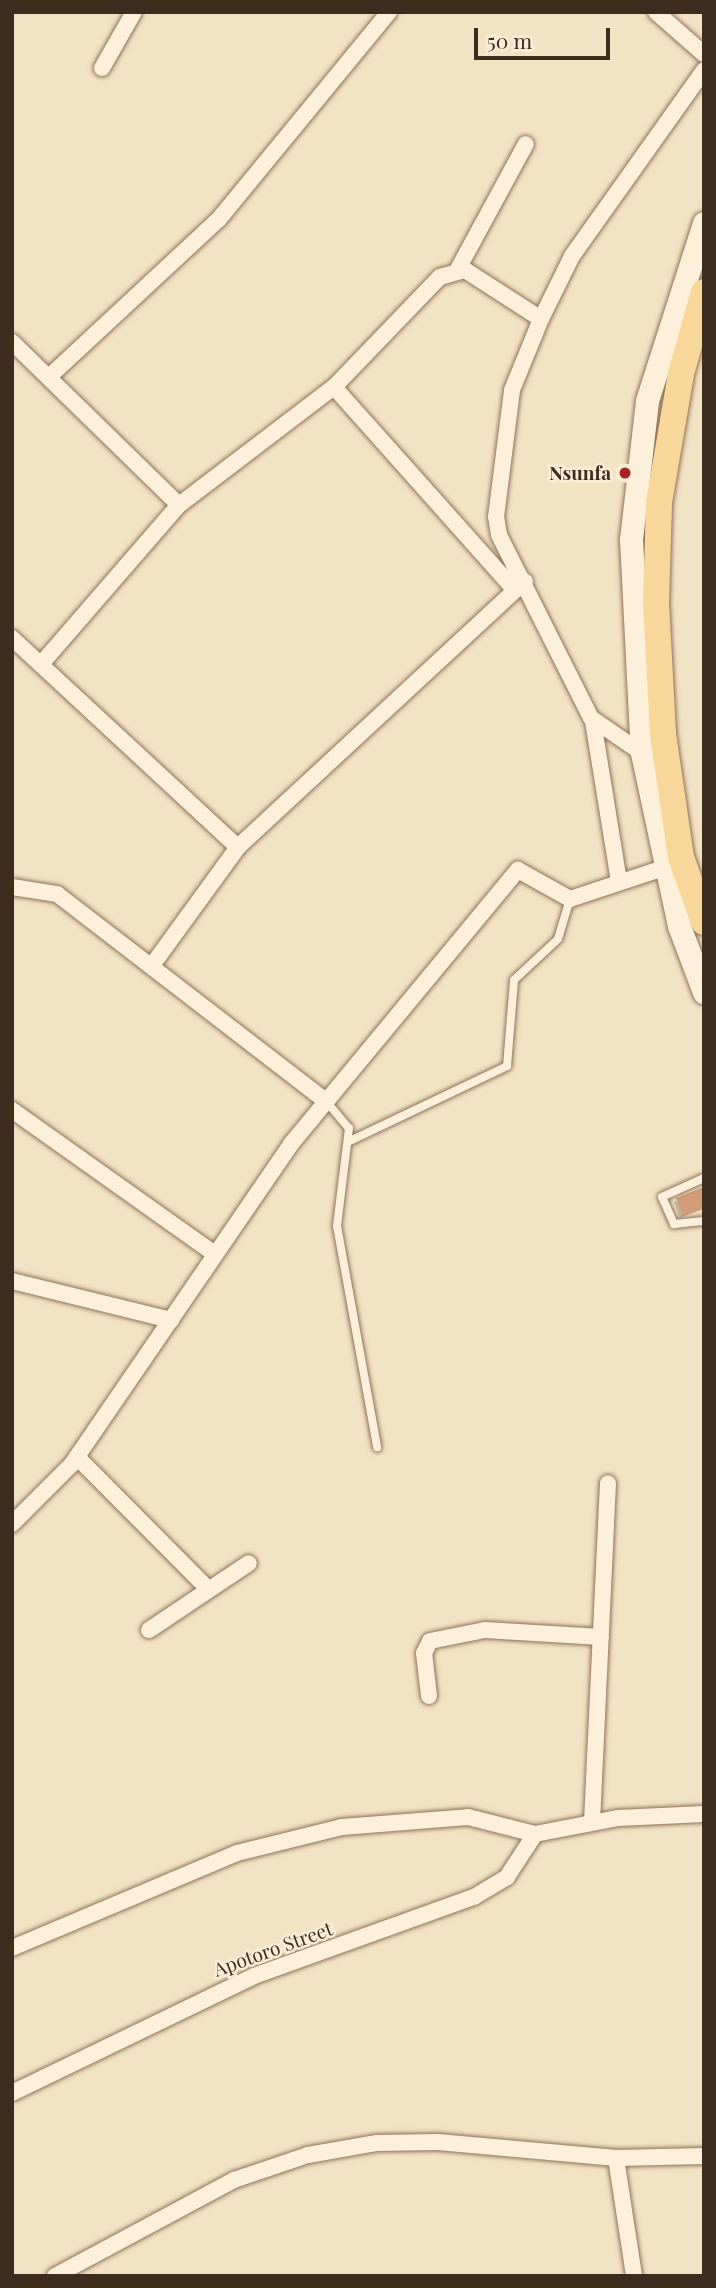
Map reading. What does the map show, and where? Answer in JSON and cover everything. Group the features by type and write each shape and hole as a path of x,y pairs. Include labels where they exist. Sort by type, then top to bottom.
{"main road":[{"path":"704,292 659,503 656,603 663,734 681,857 704,922"}],"street":[{"path":"102,68 134,12"},
{"path":"51,375 219,219 389,12"},
{"path":"656,12 704,54"},
{"path":"619,882 593,721 520,585 499,536 496,517 512,390 541,319 572,256 704,70"},
{"path":"42,663 179,505 334,387 440,277 458,269 526,144"},
{"path":"704,223 647,401 631,539 642,753 664,868 704,992"},
{"path":"458,269 541,319"},
{"path":"12,342 51,375 179,505"},
{"path":"334,387 520,585"},
{"path":"153,964 238,847 520,585"},
{"path":"12,638 238,847"},
{"path":"593,721 642,753"},
{"path":"12,1524 77,1457 172,1320 213,1253 326,1101 518,870 570,899 664,868"},
{"path":"12,887 57,894 153,964 326,1101"},
{"path":"12,1111 213,1253"},
{"path":"12,1281 172,1320"},
{"path":"77,1457 208,1589"},
{"path":"592,1822 608,1483"},
{"path":"149,1630 249,1563"},
{"path":"429,1696 424,1653 430,1641 485,1630 600,1637"},
{"path":"12,1948 182,1874 291,1837 440,1817 501,1822 535,1834 592,1822 704,1814"},
{"name":"Apotoro Street","path":"12,2093 254,1976 474,1897 507,1877 535,1834"},
{"path":"55,2276 234,2180 308,2155 438,2142 616,2158 704,2156"},
{"path":"616,2158 634,2276"}],"lane":[{"path":"350,1141 508,1066 514,980 558,939 570,899"},
{"path":"326,1101 349,1128 350,1141 337,1192 337,1226 377,1447"},
{"path":"704,1178 663,1194 662,1202 674,1224 704,1221"}],"building":[{"path":"704,1187 704,1208 683,1216 676,1198"}],"place":[{"name":"Nsunfa","path":"625,473"}]}
